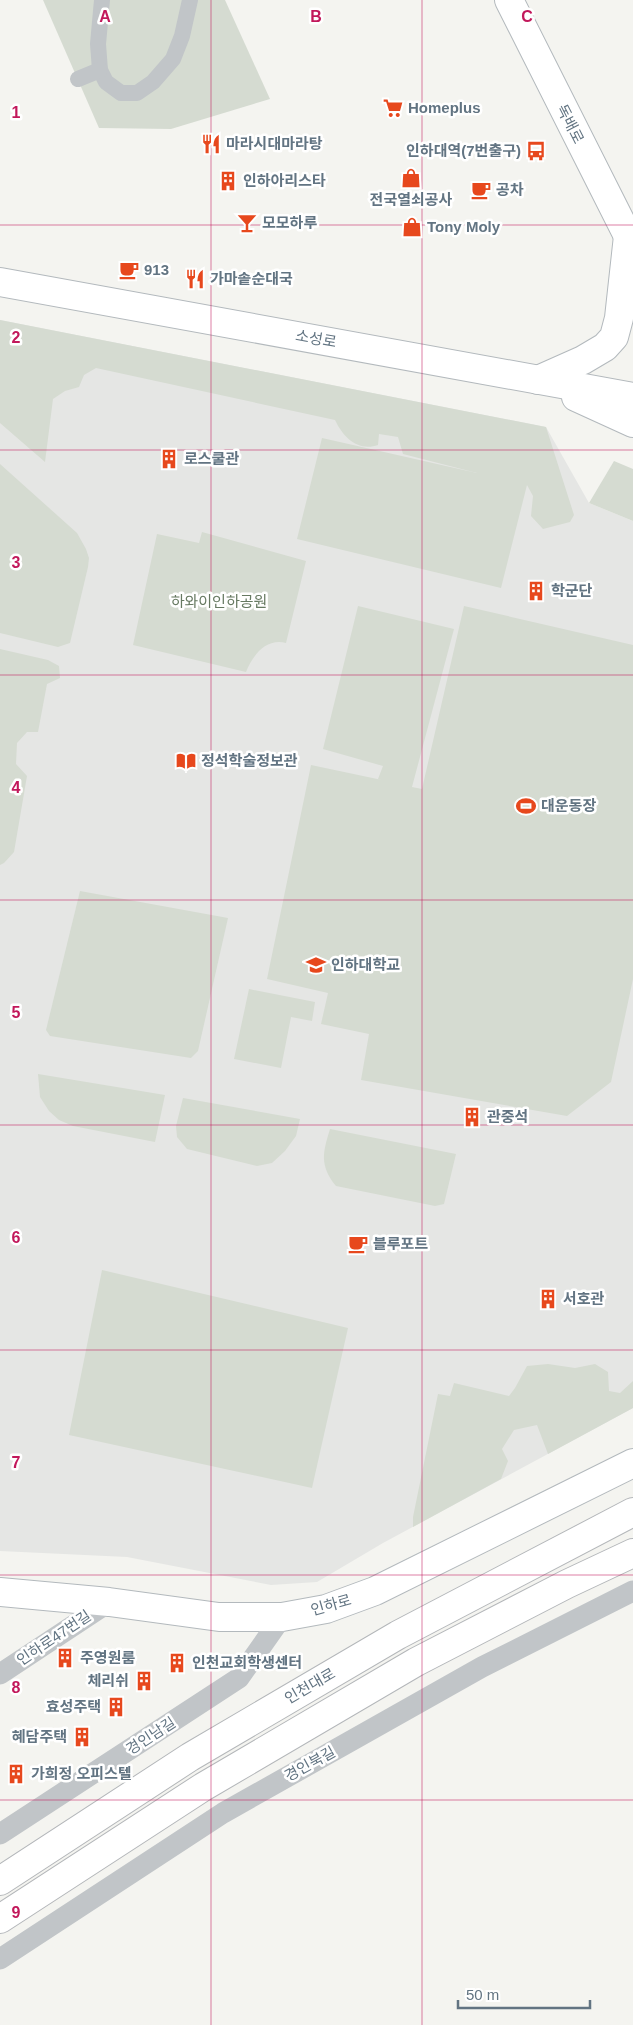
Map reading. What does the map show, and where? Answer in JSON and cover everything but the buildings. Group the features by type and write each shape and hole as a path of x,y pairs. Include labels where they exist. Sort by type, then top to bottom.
{"main road":[{"name":"독배로","path":"509,0 630,241"},
{"path":"538,380 583,360 605,347 614,337 619,318 630,241"},
{"name":"소성로","path":"0,282 633,397"},
{"path":"538,380 633,423"},
{"name":"인하로","path":"0,1592 109,1602 219,1617 282,1617 326,1609 375,1591 633,1463"},
{"name":"인천대로","path":"0,1881 190,1757 373,1649 633,1512"},
{"path":"0,1919 203,1786 416,1662 567,1584 633,1553"}],"street":[{"path":"102,0 98,44 100,70 106,82 122,93 138,93 153,82 173,60 182,36 190,0"},
{"path":"78,79 100,70"},
{"name":"경인북길","path":"0,1959 223,1813 482,1667 633,1591"},
{"name":"인하로47번길","path":"0,1674 109,1602"},
{"name":"경인남길","path":"0,1834 239,1678 282,1617"}],"shaded area":[{"name":"인하대학교","path":"0,320 546,427 589,503 633,521 633,1408 383,1543 317,1582 271,1585 127,1557 0,1551"}],"green space":[{"path":"43,0 225,0 270,99 171,129 99,128"},
{"path":"0,320 546,427 574,515 570,522 543,529 531,516 533,496 527,485 501,588 297,539 322,438 477,473 403,454 398,437 379,434 378,445 371,447 358,445 342,432 335,420 96,368 84,375 79,387 65,391 53,399 45,462 0,423"},
{"path":"614,461 633,469 633,521 589,503"},
{"path":"0,464 77,533 86,549 89,558 88,567 70,643 58,647 0,633"},
{"name":"하와이인하공원","path":"202,532 306,561 286,643 279,642 266,645 256,654 246,672 133,645 157,534 199,543"},
{"path":"358,606 454,629 412,787 422,789 464,606 633,645 633,979 611,1082 567,1116 361,1080 369,1034 321,1024 328,993 267,979 311,765 382,780 378,779 383,766 323,749"},
{"path":"0,649 48,660 59,666 60,678 47,684 38,732 27,732 17,743 16,764 27,776 14,852 0,865"},
{"path":"80,891 228,918 198,1051 191,1058 50,1036 46,1030"},
{"path":"249,989 315,1002 312,1021 291,1017 281,1068 234,1059"},
{"path":"38,1074 165,1095 155,1142 73,1126 59,1120 49,1111 40,1097"},
{"path":"183,1098 300,1119 296,1136 285,1151 272,1163 257,1166 187,1149 177,1137 176,1126"},
{"path":"330,1129 456,1154 444,1204 435,1206 336,1186 327,1171 324,1158"},
{"path":"102,1270 348,1328 312,1488 69,1435"},
{"path":"548,1364 575,1368 595,1364 608,1372 609,1391 620,1393 633,1381 633,1408 548,1454 537,1425 514,1430 502,1449 508,1461 501,1479 413,1527 413,1517 438,1394 450,1396 454,1383 509,1396 527,1366"}],"place":[{"name":"Homeplus","path":"393,108"},
{"name":"마라시대마라탕","path":"211,144"},
{"name":"인하대역(7번출구)","path":"536,151"},
{"name":"전국열쇠공사","path":"411,178"},
{"name":"인하아리스타","path":"228,181"},
{"name":"공차","path":"481,190"},
{"name":"모모하루","path":"247,223"},
{"name":"Tony Moly","path":"412,227"},
{"name":"913","path":"129,270"},
{"name":"가마솥순대국","path":"195,279"},
{"name":"로스쿨관","path":"169,459"},
{"name":"학군단","path":"536,591"},
{"name":"정석학술정보관","path":"186,761"},
{"name":"대운동장","path":"526,806"},
{"name":"인하대학교","path":"316,965"},
{"name":"관중석","path":"472,1117"},
{"name":"블루포트","path":"358,1244"},
{"name":"서호관","path":"548,1299"},
{"name":"주영원룸","path":"65,1658"},
{"name":"인천교회학생센터","path":"177,1663"},
{"name":"체리쉬","path":"144,1681"},
{"name":"효성주택","path":"116,1707"},
{"name":"혜담주택","path":"82,1737"},
{"name":"가희정 오피스텔","path":"16,1774"}]}
